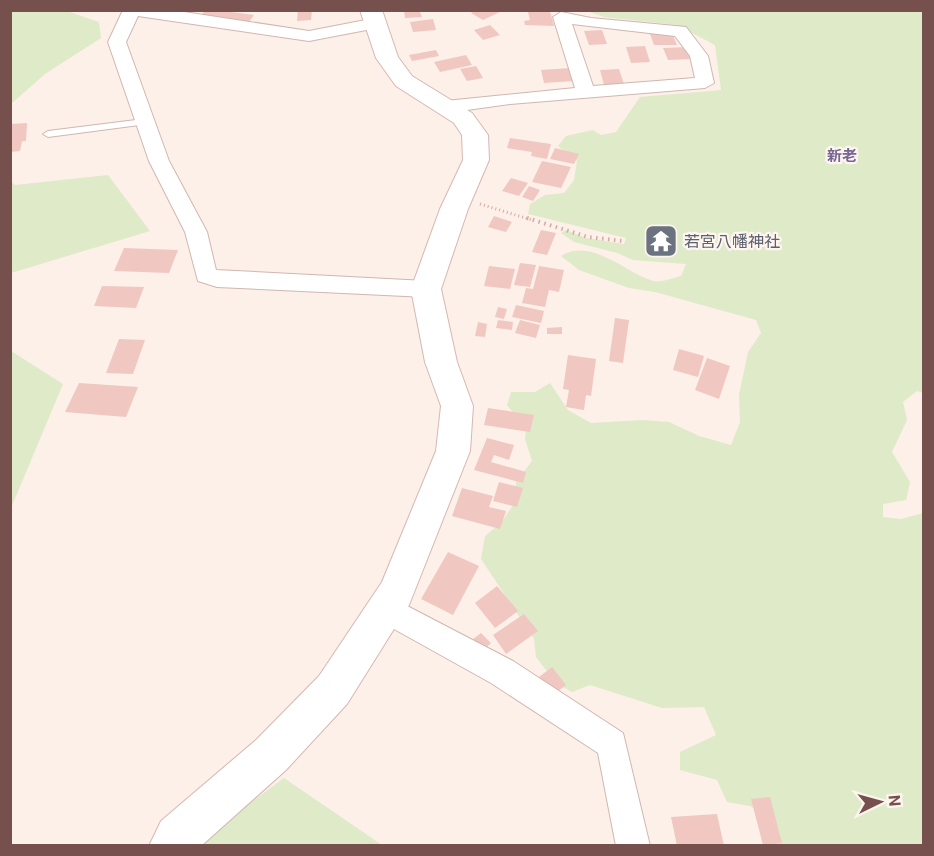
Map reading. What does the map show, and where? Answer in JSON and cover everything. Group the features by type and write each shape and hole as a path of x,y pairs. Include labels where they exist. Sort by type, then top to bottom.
{"street":[{"path":"171,846 177,837 271,755 333,690 396,593 453,451 457,406 441,362 426,289 476,160 475,135 463,117 404,81 387,58 373,17 309,36 133,10 117,42 159,161 196,232 206,275 217,279 426,289"},
{"path":"445,107 499,98 586,93 637,90 705,83 699,56 680,31 591,23 561,17 586,93"},
{"path":"386,609 459,645 571,715 612,744 633,846"}],"lane":[{"path":"48,134 144,122"}],"path":[{"path":"459,200 588,237 623,241"}],"green space":[{"path":"11,10 67,11 99,22 101,38 45,74 11,104"},
{"path":"587,11 923,11 923,393 917,391 903,402 907,420 892,452 910,482 906,500 883,504 883,517 901,519 923,513 923,845 766,845 774,819 750,806 727,802 717,780 680,770 680,752 716,735 704,707 662,708 590,685 572,692 557,684 536,657 534,639 481,559 485,536 501,523 515,502 516,482 532,461 525,439 526,428 507,405 511,392 535,392 550,383 568,410 591,423 643,420 669,422 699,436 731,445 740,422 739,395 748,352 761,333 756,320 655,292 629,288 579,270 561,256 572,251 596,253 653,281 681,276 686,264 633,260 617,253 574,242 561,233 566,230 586,238 624,244 626,238 528,214 530,204 545,195 564,193 574,180 577,161 558,146 566,136 593,130 601,135 616,132 640,97 721,90 715,45 677,25 604,17"},
{"path":"108,175 150,231 11,273 11,181 15,185"},
{"path":"11,351 63,384 11,508"},
{"path":"284,778 382,845 201,846 220,825"}],"building":[{"path":"205,10 254,15 249,22 201,16"},
{"path":"298,10 312,10 311,20 297,21"},
{"path":"404,10 420,12 422,17 405,18"},
{"path":"476,10 504,10 483,20 471,13"},
{"path":"550,11 554,26 525,25 524,21 530,20 528,12"},
{"path":"433,19 436,30 413,32 410,22"},
{"path":"490,25 500,35 483,40 474,30"},
{"path":"602,30 607,44 589,45 584,31"},
{"path":"672,33 677,45 654,45 650,34"},
{"path":"645,46 650,62 631,63 626,47"},
{"path":"688,47 693,59 668,60 663,48"},
{"path":"436,50 439,56 412,61 409,55"},
{"path":"466,55 472,65 440,72 434,62"},
{"path":"476,66 483,78 467,81 460,69"},
{"path":"570,68 574,81 544,83 541,70"},
{"path":"619,69 624,84 604,85 600,70"},
{"path":"27,123 26,141 22,141 20,151 10,152 10,124"},
{"path":"510,138 551,144 547,159 531,156 532,152 507,148"},
{"path":"555,148 579,154 574,164 550,159"},
{"path":"542,161 571,167 561,188 532,182"},
{"path":"511,178 528,183 519,196 502,191"},
{"path":"529,186 540,190 533,201 522,197"},
{"path":"494,216 512,222 506,232 488,227"},
{"path":"541,230 556,233 547,255 532,252"},
{"name":"若宮八幡神社","path":"652,237 670,237 671,246 653,245"},
{"path":"124,248 178,250 169,273 114,271"},
{"path":"520,263 536,265 530,287 514,285"},
{"path":"489,266 515,269 510,289 484,286"},
{"path":"539,266 564,270 559,292 549,290 545,307 522,303 526,288 533,289"},
{"path":"102,286 144,287 136,308 94,306"},
{"path":"516,305 544,311 541,323 512,317"},
{"path":"498,307 507,309 504,319 495,317"},
{"path":"615,318 629,320 623,363 609,361"},
{"path":"498,320 513,322 512,330 496,328"},
{"path":"520,320 540,325 536,338 515,333"},
{"path":"478,322 487,324 485,337 475,336"},
{"path":"562,327 562,334 547,334 547,328"},
{"path":"119,339 145,340 133,374 106,373"},
{"path":"679,349 704,356 698,377 673,370"},
{"path":"568,355 596,359 591,396 586,395 584,410 566,407 569,390 563,389"},
{"path":"707,358 730,366 719,399 695,390"},
{"path":"79,383 138,387 126,417 65,412"},
{"path":"488,408 534,415 530,432 484,425"},
{"path":"487,438 514,445 509,460 494,455 491,462 526,472 523,483 474,470"},
{"path":"499,482 523,488 517,507 493,501"},
{"path":"462,488 493,496 489,507 506,511 500,529 452,516"},
{"path":"448,552 479,566 453,615 421,599"},
{"path":"497,586 518,611 495,628 475,603"},
{"path":"524,614 538,631 506,654 493,635"},
{"path":"481,633 491,643 484,650 473,639"},
{"path":"552,667 566,685 553,695 539,677"},
{"path":"770,797 782,843 763,845 751,799"},
{"path":"717,814 724,846 677,846 671,817"}],"place":[{"name":"若宮八幡神社","path":"661,241"}],"district":[{"name":"新老","path":"842,156"}]}
